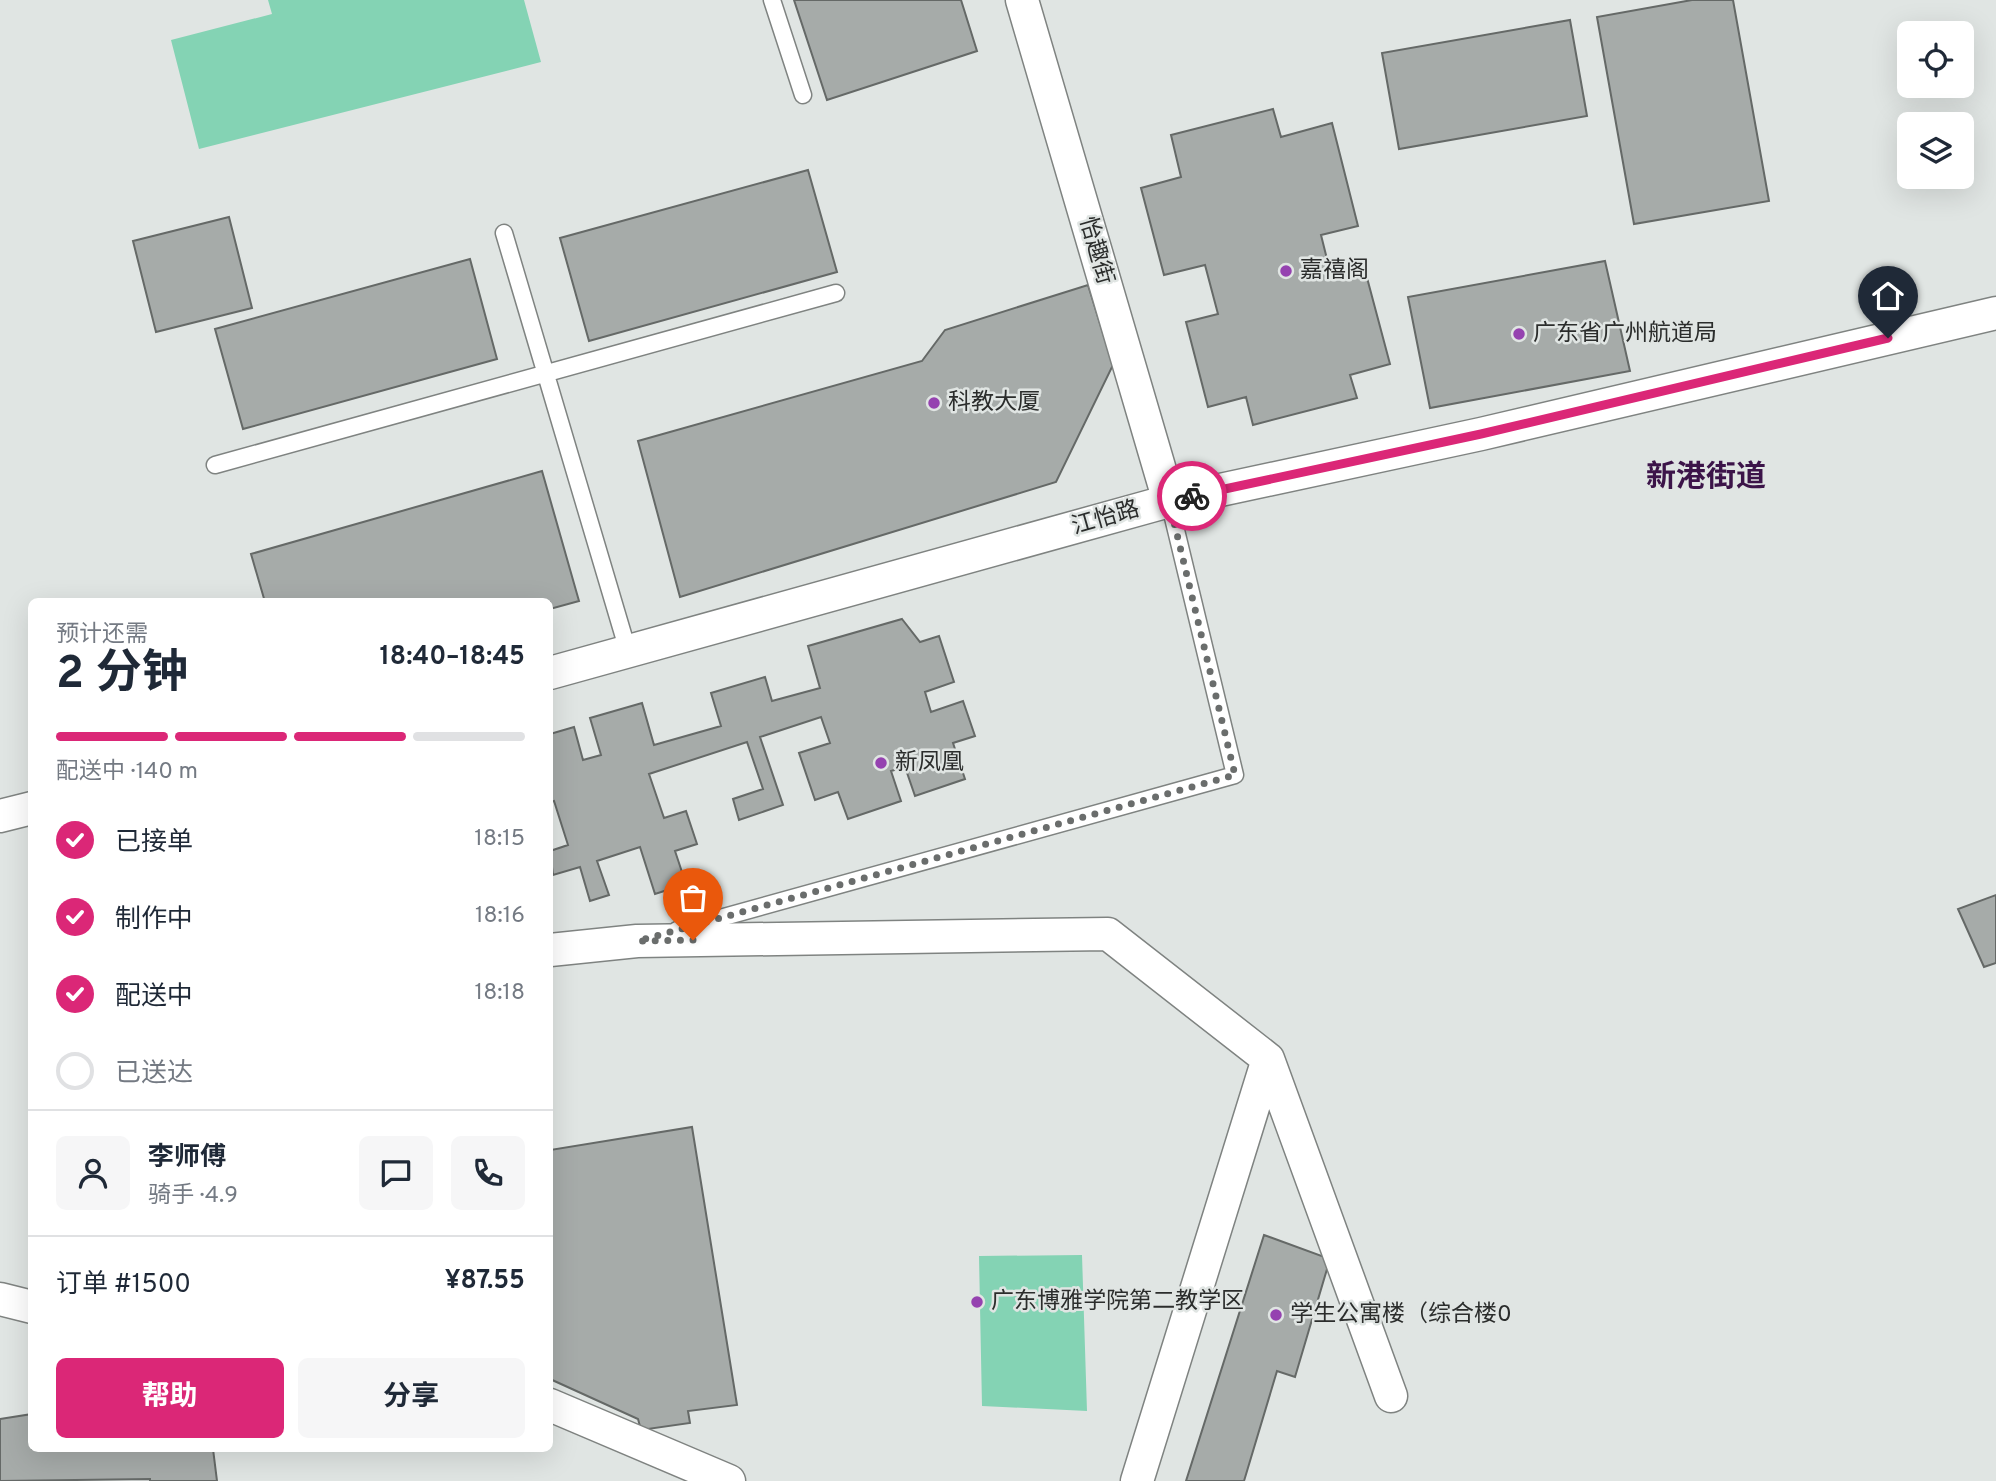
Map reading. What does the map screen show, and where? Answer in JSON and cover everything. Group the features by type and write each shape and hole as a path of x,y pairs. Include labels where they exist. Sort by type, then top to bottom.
{"street":[{"name":"怡趣街","path":"1022,0 1169,501"},
{"name":"江怡路","path":"553,672 1169,501 1481,434 1996,313"},
{"path":"0,816 28,809"},
{"path":"553,950 638,941 1108,934 1268,1059 1391,1396"},
{"path":"1137,1481 1268,1059"},
{"path":"0,1299 28,1306"},
{"path":"553,1406 729,1481"}],"lane":[{"path":"772,0 803,95"},
{"path":"504,233 628,651"},
{"path":"215,465 836,293"},
{"path":"638,941 1235,775 1169,501"}],"green space":[{"path":"268,0 524,0 541,62 199,149 171,40 272,14"},
{"path":"1082,1255 1087,1411 982,1406 979,1256"}],"building":[{"path":"794,0 961,0 977,51 827,100"},
{"path":"1692,0 1733,0 1769,201 1634,224 1597,17"},
{"path":"1570,20 1587,116 1399,149 1382,53"},
{"name":"嘉禧阁","path":"1273,109 1281,137 1332,123 1358,226 1321,235 1329,267 1362,259 1390,364 1350,375 1357,398 1253,425 1246,397 1208,407 1186,322 1218,314 1205,265 1164,275 1141,188 1181,177 1171,135"},
{"path":"808,170 837,272 589,341 560,238"},
{"path":"229,217 252,308 156,332 133,241"},
{"path":"470,259 497,359 243,429 215,329"},
{"name":"广东省广州航道局","path":"1605,261 1630,371 1430,408 1408,297"},
{"name":"科教大厦","path":"1088,285 1113,365 1056,482 680,597 638,441 922,361 945,330"},
{"path":"542,471 579,601 553,608 553,598 264,598 251,554"},
{"name":"新凤凰","path":"902,619 920,642 939,636 954,682 925,692 931,712 963,701 975,736 953,743 965,779 915,796 905,767 891,771 901,801 848,819 838,792 815,800 799,753 830,743 821,717 760,737 783,805 739,820 733,799 763,789 747,742 649,774 664,818 686,811 697,844 675,851 686,884 655,894 640,847 597,861 609,895 590,901 580,867 553,875 553,850 568,845 553,801 553,733 574,727 583,760 601,755 590,718 642,703 654,745 721,726 711,693 765,677 772,701 820,688 808,646"},
{"path":"1996,895 1996,963 1984,967 1958,909"},
{"path":"692,1127 737,1405 688,1411 690,1423 641,1430 638,1419 553,1380 553,1150"},
{"name":"学生公寓楼（综合楼0","path":"1264,1235 1330,1259 1295,1377 1277,1371 1244,1481 1186,1481"},
{"path":"28,1415 28,1452 213,1452 217,1481 0,1481 0,1419"}],"way so far":[{"path":"693,940 638,941 1235,775 1169,501 1192,496"}],"place":[{"name":"嘉禧阁","path":"1286,271"},
{"name":"广东省广州航道局","path":"1519,334"},
{"name":"科教大厦","path":"934,403"},
{"name":"新凤凰","path":"881,763"},
{"name":"广东博雅学院第二教学区","path":"977,1302"},
{"name":"学生公寓楼（综合楼0","path":"1276,1315"}],"district":[{"name":"新港街道","path":"1706,478"}],"route":[{"path":"1192,496 1481,434 1888,338"}]}
